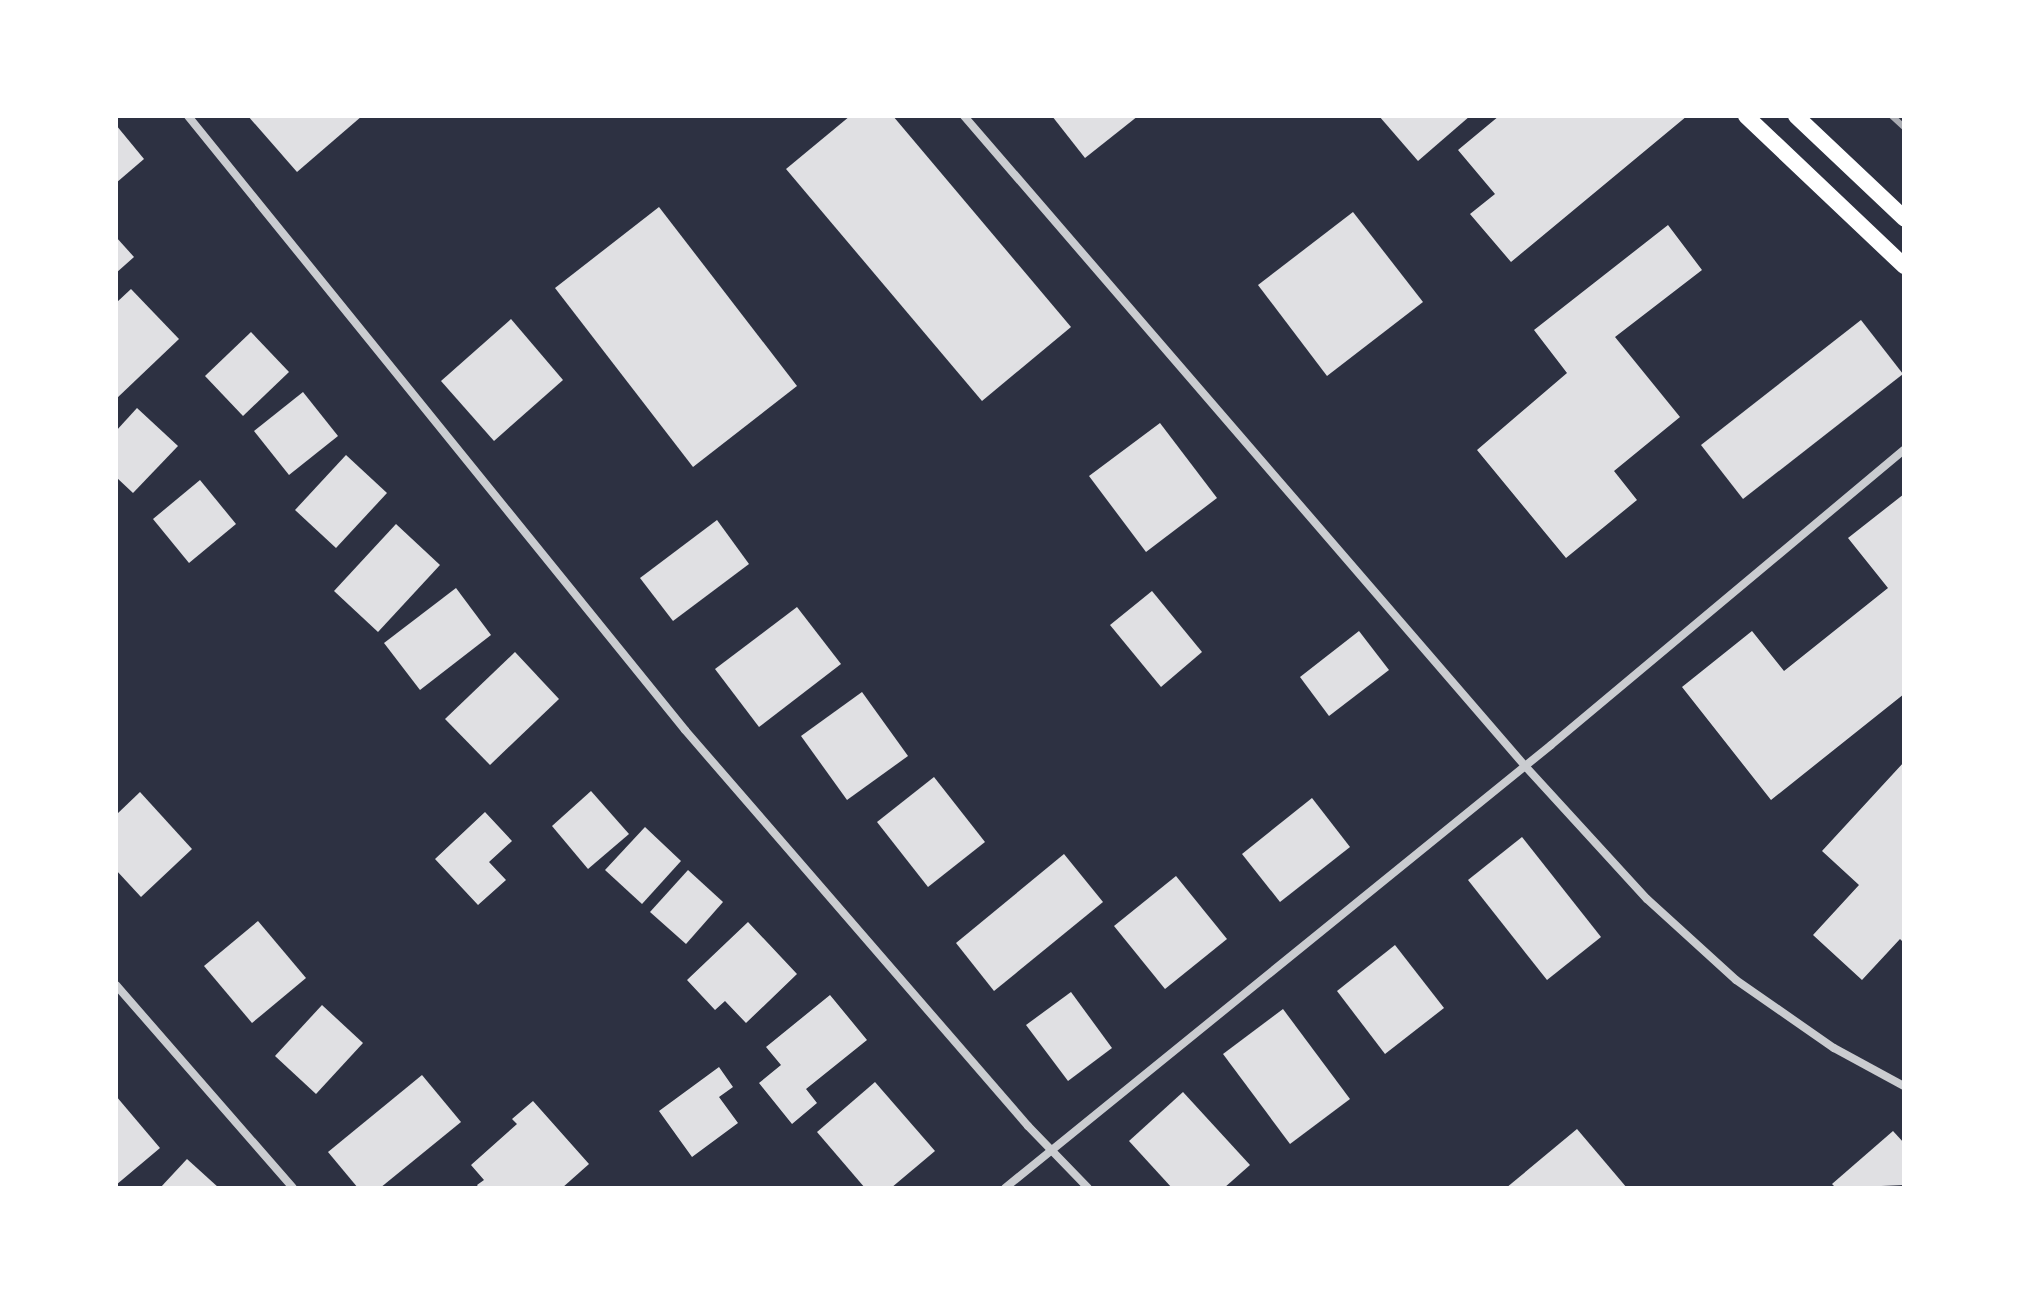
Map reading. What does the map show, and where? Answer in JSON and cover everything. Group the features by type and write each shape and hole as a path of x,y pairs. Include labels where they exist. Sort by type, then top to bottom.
{"main road":[{"path":"1746,116 1904,266"},
{"path":"1796,116 1904,218"}],"street":[{"path":"188,116 685,730 1088,1188"},
{"path":"964,116 1525,766 1647,899 1736,980 1834,1048 1904,1086"},
{"path":"1005,1188 1525,766 1904,450"},
{"path":"116,985 293,1188"}],"building":[{"path":"248,116 362,116 297,172"},
{"path":"850,116 893,116 1071,327 982,401 786,169"},
{"path":"1052,116 1138,116 1085,158"},
{"path":"1379,116 1470,116 1418,161"},
{"path":"1499,116 1687,116 1511,262 1470,214 1495,194 1458,150"},
{"path":"116,125 144,159 116,183"},
{"path":"659,207 797,386 693,467 555,288"},
{"path":"1353,212 1423,302 1327,376 1258,285"},
{"path":"1668,225 1702,270 1615,337 1680,417 1614,471 1637,500 1566,558 1477,450 1567,373 1534,330"},
{"path":"116,237 134,257 116,273"},
{"path":"131,289 179,339 116,399 116,303"},
{"path":"511,319 563,380 494,441 441,381"},
{"path":"1861,320 1903,374 1743,499 1701,445"},
{"path":"251,332 289,372 243,416 205,376"},
{"path":"303,392 338,436 289,475 254,431"},
{"path":"137,408 178,446 133,493 116,477 116,431"},
{"path":"1160,423 1217,498 1146,552 1089,476"},
{"path":"346,455 387,493 336,548 295,510"},
{"path":"200,480 236,524 189,563 153,519"},
{"path":"1904,494 1904,694 1771,800 1682,687 1752,631 1784,671 1888,588 1848,538"},
{"path":"717,520 749,564 673,621 640,578"},
{"path":"396,524 440,565 378,632 334,591"},
{"path":"456,588 491,635 420,690 384,643"},
{"path":"1152,591 1202,652 1161,687 1110,625"},
{"path":"797,607 841,664 759,727 715,669"},
{"path":"1359,631 1389,670 1329,716 1300,677"},
{"path":"515,652 559,699 490,765 445,719"},
{"path":"862,692 908,756 847,800 801,736"},
{"path":"1904,762 1904,943 1900,939 1862,980 1813,935 1859,885 1822,851"},
{"path":"934,777 985,842 928,887 877,822"},
{"path":"591,791 629,834 588,869 552,826"},
{"path":"140,792 192,849 141,897 116,870 116,815"},
{"path":"1312,798 1350,847 1280,902 1242,854"},
{"path":"485,812 512,841 489,862 506,880 478,905 435,859"},
{"path":"645,827 681,861 642,904 605,870"},
{"path":"1522,837 1601,937 1547,980 1468,880"},
{"path":"1064,854 1103,902 994,991 956,943"},
{"path":"688,870 723,902 686,944 650,912"},
{"path":"1176,876 1227,939 1165,989 1114,926"},
{"path":"258,921 306,978 252,1023 204,966"},
{"path":"748,922 797,974 746,1023 725,1001 715,1010 687,980"},
{"path":"1395,945 1444,1008 1385,1054 1337,991"},
{"path":"1071,992 1112,1048 1068,1081 1026,1025"},
{"path":"830,995 867,1040 806,1089 817,1103 792,1124 759,1083 781,1065 766,1047"},
{"path":"322,1005 363,1043 316,1094 275,1056"},
{"path":"1283,1009 1350,1099 1290,1144 1223,1054"},
{"path":"719,1067 733,1087 719,1097 738,1123 692,1157 659,1111"},
{"path":"422,1075 461,1122 380,1188 358,1188 328,1152"},
{"path":"875,1082 935,1151 891,1188 865,1188 817,1132"},
{"path":"1183,1092 1250,1165 1224,1188 1172,1188 1129,1141"},
{"path":"116,1096 160,1148 116,1185"},
{"path":"533,1101 589,1164 562,1188 479,1188 477,1185 484,1180 471,1165 517,1124 512,1119"},
{"path":"1577,1129 1627,1188 1506,1188"},
{"path":"1893,1131 1904,1143 1904,1185 1836,1188 1832,1184"},
{"path":"187,1159 219,1188 160,1188"}],"railway":[{"path":"1892,116 1904,127"}]}
